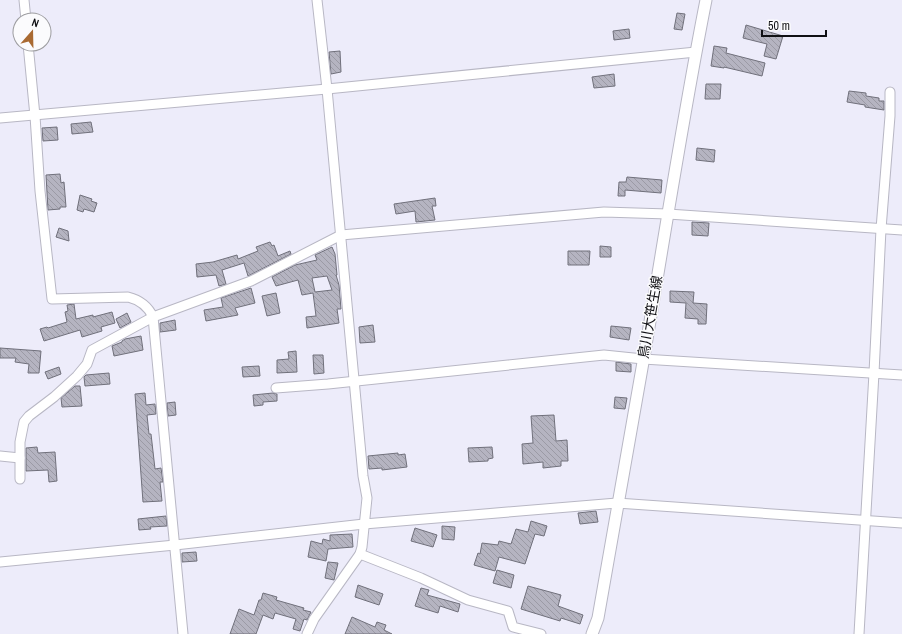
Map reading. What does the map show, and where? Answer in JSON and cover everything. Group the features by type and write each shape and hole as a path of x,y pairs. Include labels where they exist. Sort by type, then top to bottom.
{"street":[{"path":"24,0 25,12"},
{"path":"307,634 314,619 360,554 362,547 366,495 317,0"},
{"name":"鳥川大笹生線","path":"592,634 598,618 706,0"},
{"path":"29,52 40,191 52,299 128,297 136,299 144,304 151,311 153,317 183,634"},
{"path":"0,118 327,89 696,52"},
{"path":"859,634 881,229 890,116 890,92"},
{"path":"20,479 20,458 24,422 29,416 54,397 77,376 87,364 92,350 153,317 251,281 341,235 604,212 668,214 902,230"},
{"path":"276,388 604,355 643,359 902,375"},
{"path":"0,456 20,458"},
{"path":"0,562 175,545 364,524 617,503 902,523"},
{"path":"360,554 422,578 468,600 508,611 513,627 541,634"}],"building":[{"path":"677,13 685,14 682,30 674,29"},
{"path":"746,25 783,36 776,59 764,56 767,44 743,38"},
{"path":"629,29 630,38 614,40 613,31"},
{"path":"714,46 727,48 726,53 765,63 762,76 724,67 711,66"},
{"path":"340,51 341,72 331,74 329,52"},
{"path":"614,74 615,86 594,88 592,77"},
{"path":"706,84 721,84 720,99 705,99"},
{"path":"849,91 866,93 866,96 879,98 879,101 884,101 884,110 847,102"},
{"path":"91,122 93,132 72,134 71,124"},
{"path":"57,127 58,140 43,141 42,128"},
{"path":"697,148 715,150 714,162 696,160"},
{"path":"60,174 61,183 64,182 66,207 48,210 46,175"},
{"path":"627,177 662,180 661,193 625,190 625,196 618,196 619,182 626,182"},
{"path":"80,195 92,199 91,201 97,203 94,212 84,209 83,212 77,210"},
{"path":"435,198 436,206 432,206 435,220 416,222 415,211 396,214 394,204"},
{"path":"692,222 709,223 708,236 692,235"},
{"path":"59,228 68,231 69,241 56,237"},
{"path":"270,242 272,246 274,245 278,256 290,251 291,254 248,276 244,263 222,270 226,284 219,286 216,275 197,277 196,264 213,262 237,255 238,259 258,251 256,247"},
{"path":"600,246 611,247 611,257 600,257"},
{"path":"332,247 335,254 336,275 339,285 341,309 337,309 339,323 307,328 306,317 316,316 313,293 302,295 298,280 276,286 272,277 295,265 317,260 315,255","holes":["327,276 332,290 315,292 312,278"]},
{"path":"568,251 590,251 589,265 568,265"},
{"path":"251,288 255,303 235,308 238,315 206,321 204,310 223,307 221,298"},
{"path":"670,291 694,292 693,303 707,304 706,324 698,324 698,319 685,318 686,303 670,302"},
{"path":"276,293 280,313 267,316 262,296"},
{"path":"74,304 76,319 93,315 93,317 112,312 115,323 101,327 102,331 82,337 80,330 44,341 40,329 67,322 65,312 68,311 67,305"},
{"path":"127,313 131,322 120,328 116,319"},
{"path":"175,320 176,330 160,332 160,323"},
{"path":"373,325 375,342 360,343 359,327"},
{"path":"611,326 631,328 629,340 610,337"},
{"path":"141,336 143,350 114,356 112,346 122,342 125,339"},
{"path":"0,348 41,351 39,373 28,373 29,364 15,362 16,358 0,358"},
{"path":"296,351 297,372 277,373 277,360 289,359 288,352"},
{"path":"313,355 323,355 324,373 314,374"},
{"path":"616,362 631,364 631,372 616,371"},
{"path":"259,366 260,376 243,377 242,367"},
{"path":"59,367 61,374 48,379 45,372"},
{"path":"109,373 110,384 85,386 84,377 86,375"},
{"path":"75,386 80,386 82,406 62,407 61,398"},
{"path":"145,393 146,405 155,404 156,414 147,415 155,469 161,468 163,482 160,482 162,501 143,502 135,394"},
{"path":"277,394 277,401 263,402 263,405 254,406 253,395"},
{"path":"615,397 627,398 625,409 614,408"},
{"path":"175,402 176,415 168,416 167,403"},
{"path":"554,415 556,441 567,440 568,461 561,461 561,466 543,468 543,462 523,464 522,444 533,443 531,416"},
{"path":"37,447 38,453 55,452 57,481 49,482 48,470 26,471 26,448"},
{"path":"492,447 493,458 488,459 488,461 469,462 468,448"},
{"path":"398,453 398,455 405,454 407,467 382,470 382,468 369,469 368,456"},
{"path":"596,511 598,522 580,524 578,513"},
{"path":"166,516 167,526 150,527 151,529 139,530 138,519"},
{"path":"531,521 547,526 544,536 535,534 525,564 499,557 495,571 474,565 478,553 480,554 482,543 498,545 499,541 511,544 516,529 528,532"},
{"path":"442,526 455,527 454,540 442,539"},
{"path":"415,528 437,535 433,547 411,541"},
{"path":"352,534 353,547 328,549 326,561 308,557 311,541 322,544 323,539 330,541 330,535"},
{"path":"196,552 197,561 182,562 182,553"},
{"path":"328,562 338,563 334,580 325,578"},
{"path":"497,570 514,575 511,588 493,583"},
{"path":"358,585 383,594 379,605 355,597"},
{"path":"528,586 561,595 558,606 583,615 580,624 561,618 560,621 521,609"},
{"path":"421,588 429,590 427,595 460,604 458,612 440,606 438,613 415,606"},
{"path":"263,593 277,597 276,600 304,608 303,610 311,612 307,620 304,619 300,631 293,629 296,619 275,613 273,619 263,615 256,634 230,634 239,609 254,615"},
{"path":"352,617 375,627 377,622 386,625 384,630 392,634 345,634"}]}
